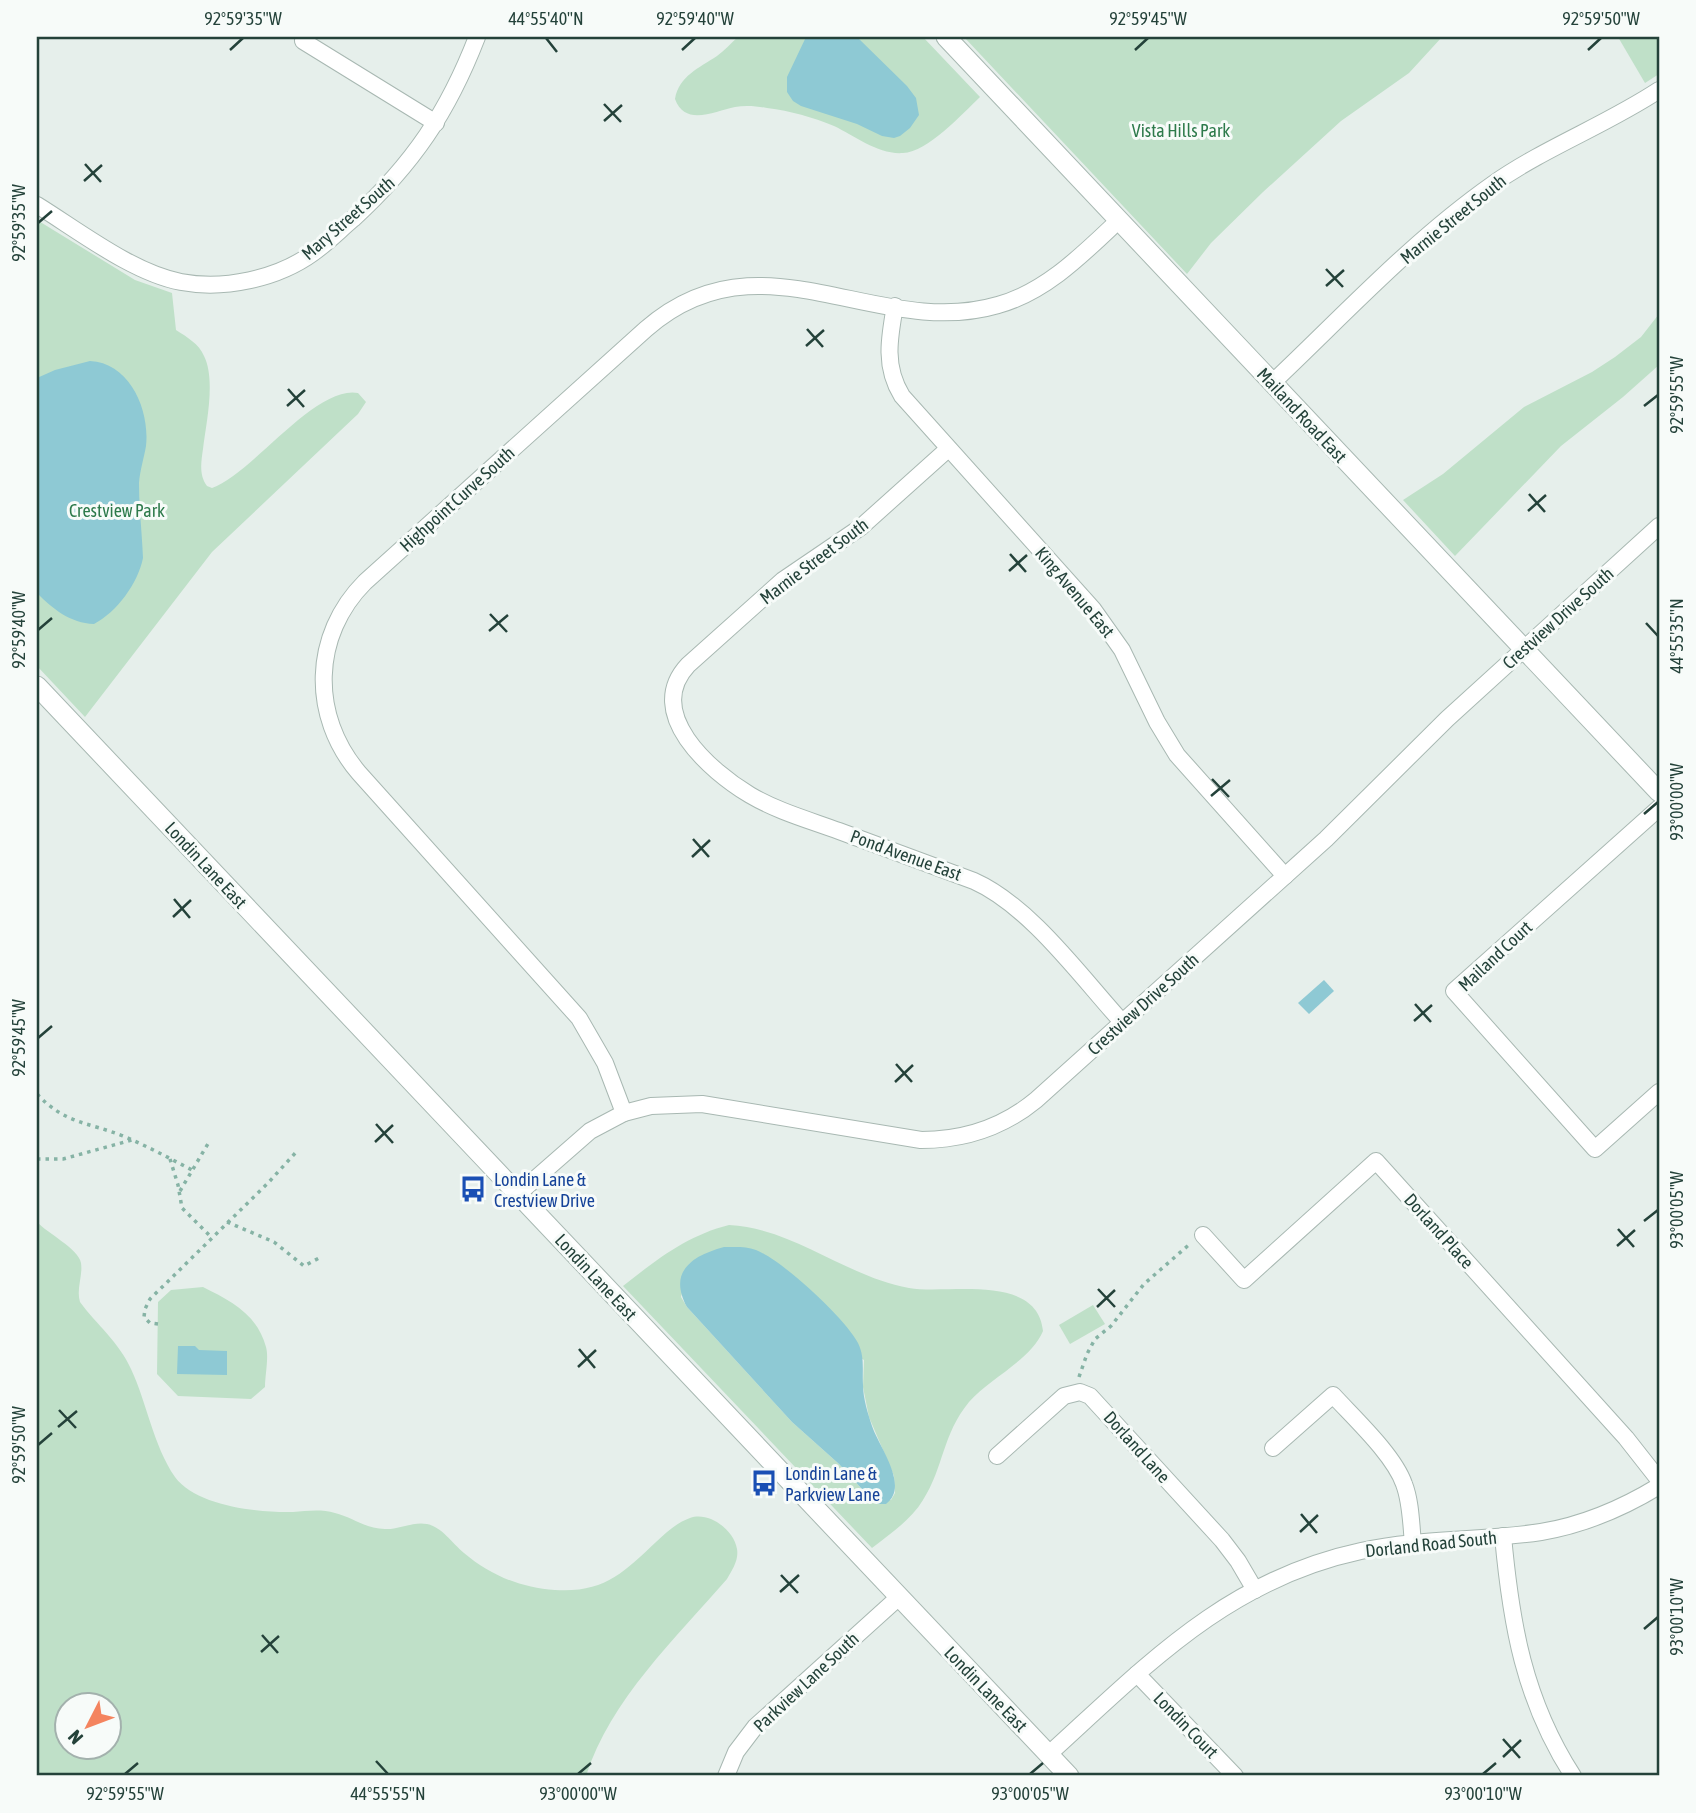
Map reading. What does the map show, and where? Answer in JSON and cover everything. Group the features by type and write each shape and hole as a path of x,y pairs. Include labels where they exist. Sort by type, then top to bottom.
{"street":[{"name":"Mary Street South","path":"37,205 124,259 156,275 198,284 240,281 287,268 321,247 393,180 416,153 457,84 477,37"},
{"name":"Mailand Road East","path":"946,37 1659,792"},
{"path":"303,41 436,123"},
{"name":"Marnie Street South","path":"1272,383 1427,237 1474,198 1542,153 1659,90"},
{"name":"Highpoint Curve South","path":"624,1113 605,1063 579,1018 344,755 329,722 323,696 324,666 329,640 342,610 365,582 668,311 717,290 754,285 794,288 895,306 949,311 1002,304 1023,295 1053,276 1119,220"},
{"name":"King Avenue East","path":"895,306 888,351 891,375 907,403 1093,609 1122,650 1157,723 1177,755 1285,876"},
{"name":"Marnie Street South","path":"674,715 675,687 688,665 783,580 861,527 948,449"},
{"name":"Crestview Drive South","path":"518,1194 579,1139 600,1124 624,1113 662,1105 702,1104 904,1139 955,1139 993,1127 1020,1112 1285,876 1359,808 1447,719 1659,526"},
{"name":"Londin Lane East","path":"37,686 1069,1776"},
{"name":"Pond Avenue East","path":"674,715 681,732 713,767 751,795 783,811 975,881 1002,895 1025,915 1122,1022"},
{"name":"Mailand Court","path":"1659,808 1454,991 1595,1149 1659,1092"},
{"name":"Dorland Place","path":"1203,1235 1244,1280 1376,1161 1626,1438 1659,1480"},
{"path":"997,1456 1060,1399 1076,1393"},
{"name":"Dorland Lane","path":"1076,1393 1085,1394 1098,1404 1222,1540 1243,1567 1255,1590"},
{"path":"1273,1448 1333,1395 1399,1472 1408,1500 1413,1543"},
{"name":"Dorland Road South","path":"1048,1755 1189,1629 1255,1590 1294,1571 1362,1551 1413,1543 1541,1532 1611,1512 1659,1486"},
{"path":"1503,1536 1509,1596 1522,1665 1542,1720 1567,1774"},
{"name":"Parkview Lane South","path":"726,1776 736,1752 755,1727 899,1597"},
{"name":"Londin Court","path":"1137,1674 1235,1776"}],"path":[{"path":"37,1094 49,1107 66,1117 132,1140 192,1170"},
{"path":"37,1159 63,1159 132,1140"},
{"path":"180,1191 209,1142"},
{"path":"158,1324 145,1318 147,1304 298,1150"},
{"path":"170,1158 180,1191 181,1208 211,1237"},
{"path":"227,1222 274,1242 304,1266 321,1257"},
{"path":"1076,1393 1087,1354 1095,1339 1111,1326 1143,1284 1203,1235"}],"green space":[{"path":"738,37 923,37 980,97 934,139 913,151 903,153 876,148 834,126 784,111 747,106 710,114 686,113 675,99 685,78 720,54"},
{"name":"Vista Hills Park","path":"964,37 1442,37 1409,73 1341,121 1263,192 1211,243 1187,274"},
{"path":"1618,37 1659,37 1659,74 1645,83"},
{"name":"Crestview Park","path":"37,220 135,280 172,293 176,330 199,348 208,366 209,402 201,469 207,486 212,488 228,480 323,402 341,394 358,393 366,402 358,414 212,552 85,717 37,666"},
{"path":"1659,314 1659,365 1561,446 1455,556 1403,500 1443,474 1524,407 1615,357 1641,337"},
{"path":"37,1222 79,1258 80,1302 126,1359 167,1465 185,1487 198,1495 246,1509 330,1512 378,1528 427,1524 437,1528 464,1553 495,1574 518,1583 555,1590 587,1588 611,1579 672,1528 690,1518 705,1517 726,1529 737,1549 735,1565 727,1579 666,1647 628,1696 611,1721 586,1776 37,1776"},
{"path":"729,1225 753,1228 798,1244 863,1274 909,1288 1008,1293 1025,1300 1037,1312 1043,1331 1037,1341 1020,1360 969,1402 953,1427 923,1500 906,1520 872,1548 623,1286 673,1250 714,1229","holes":["703,1255 864,1360 863,1387 869,1417 894,1476 895,1493 891,1500 872,1500 839,1464 792,1422 687,1307 681,1297 689,1264"]},
{"path":"203,1287 242,1310 262,1336 267,1351 265,1387 251,1399 178,1396 157,1374 158,1302 171,1290"},
{"path":"1093,1305 1105,1324 1070,1344 1059,1325"}],"water":[{"path":"806,37 857,37 916,98 919,115 910,128 894,138 882,136 793,101 787,92 787,77"},
{"path":"90,361 116,370 126,379 141,404 146,432 139,483 143,558 131,587 111,612 94,624 77,621 62,614 37,593 37,378 55,370"},
{"path":"1324,980 1334,991 1309,1014 1298,1003"},
{"path":"724,1247 752,1249 781,1265 827,1305 858,1343 867,1411 894,1477 893,1496 886,1504 877,1504 872,1500 839,1464 792,1422 687,1307 680,1284 686,1267 702,1255"},
{"path":"178,1346 227,1351 227,1375 177,1374"}],"place":[{"name":"Londin Lane & Crestview Drive","path":"473,1189"},
{"name":"Londin Lane & Parkview Lane","path":"764,1483"}]}
